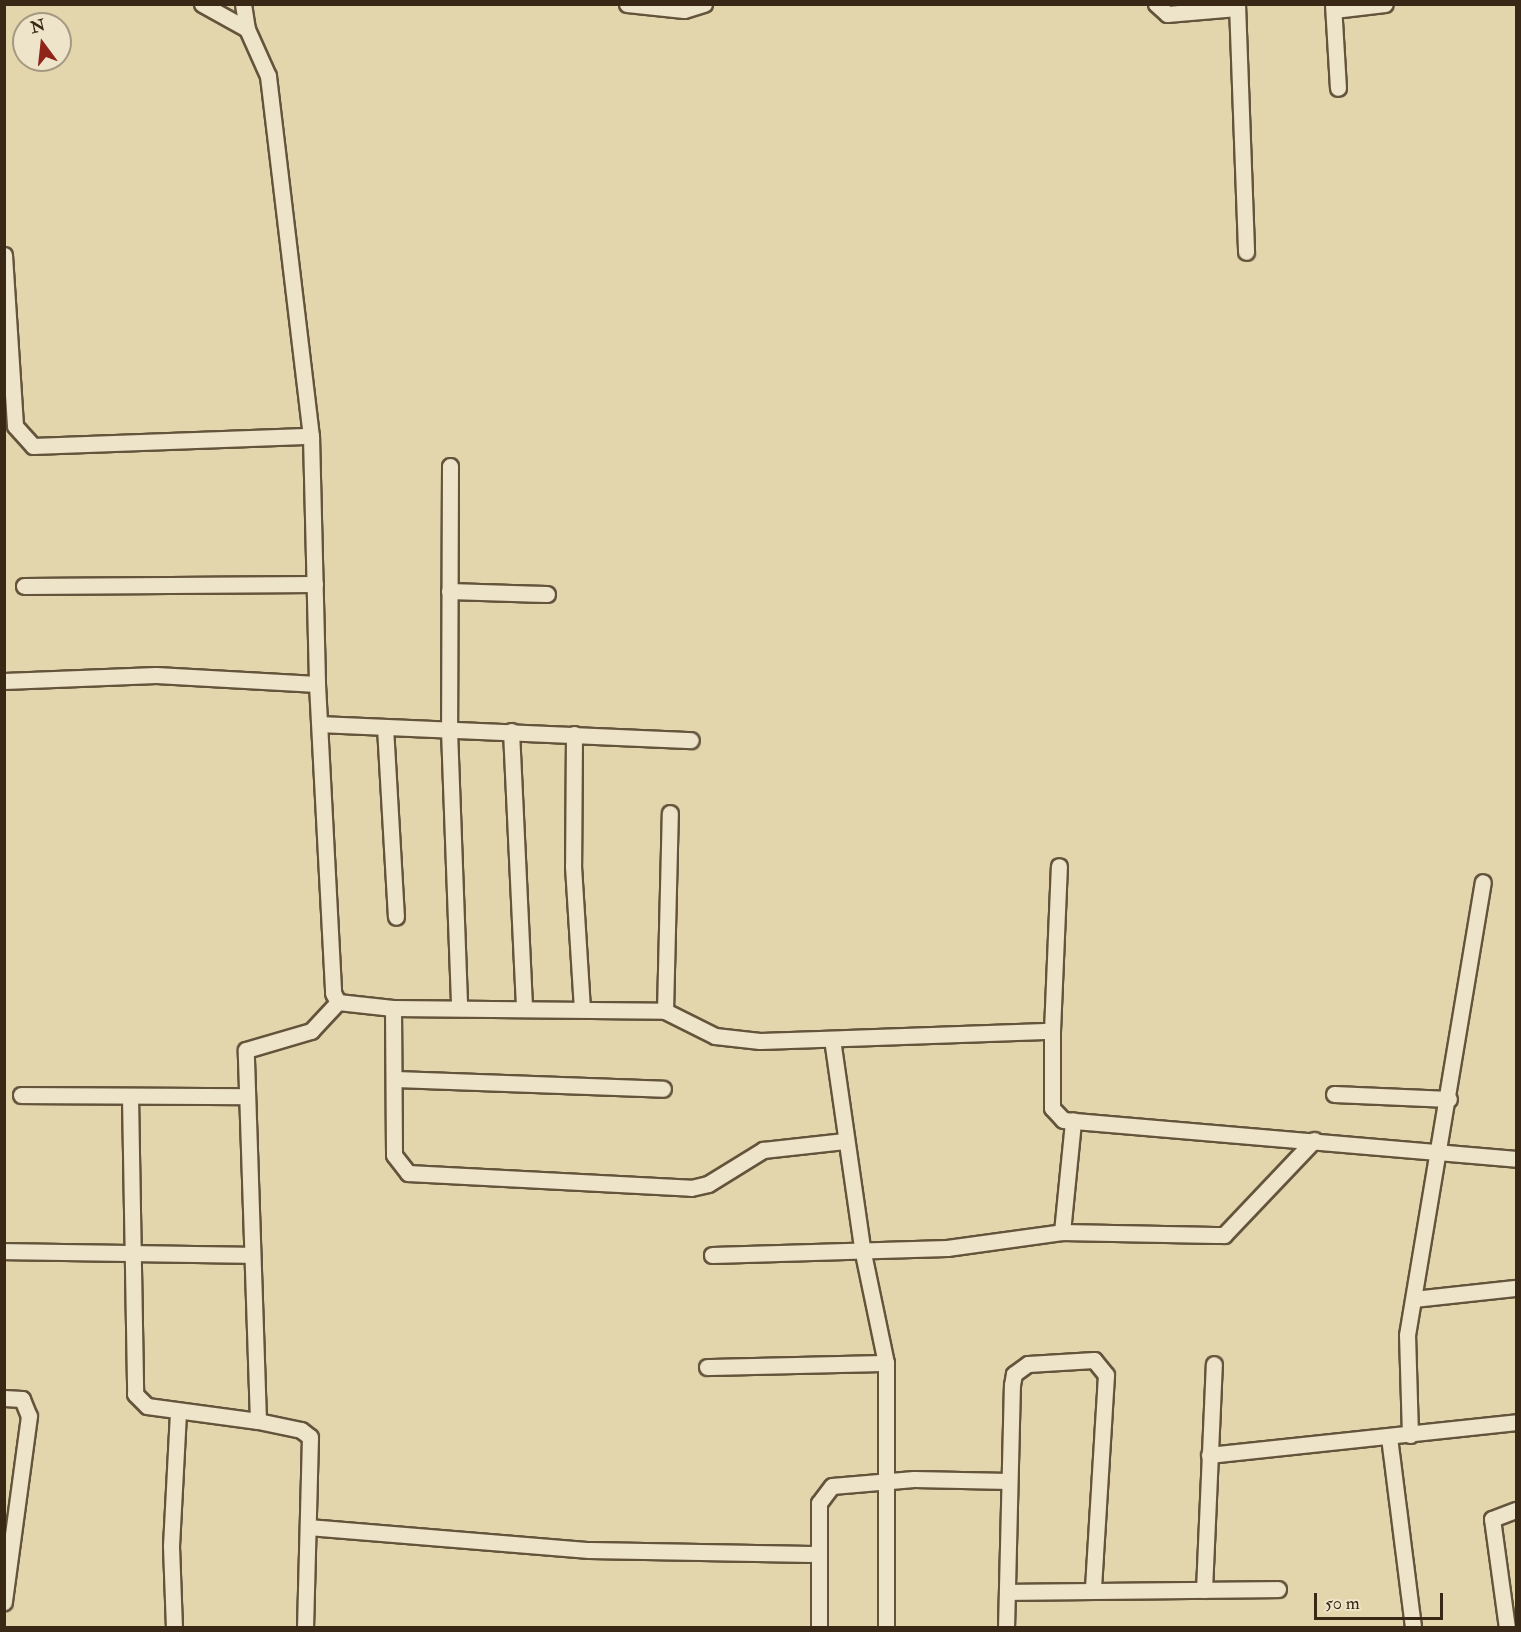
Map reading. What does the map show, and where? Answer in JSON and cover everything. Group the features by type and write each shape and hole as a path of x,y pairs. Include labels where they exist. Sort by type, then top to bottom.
{"street":[{"path":"202,4 247,29"},
{"path":"243,4 247,29 268,76 311,436 317,684 333,993 338,1002"},
{"path":"627,4 684,10 704,4"},
{"path":"1156,4 1167,14 1237,6 1246,252"},
{"path":"1338,88 1333,8 1384,4"},
{"path":"4,255 15,426 33,446 311,436"},
{"path":"450,466 449,730 459,1008"},
{"path":"24,586 315,584"},
{"path":"449,591 547,594"},
{"path":"4,681 156,675 218,683 317,684"},
{"path":"320,724 691,740"},
{"path":"385,727 396,917"},
{"path":"511,731 524,1008"},
{"path":"574,734 573,866 582,1008"},
{"path":"665,1011 670,813"},
{"path":"1059,866 1052,1031 1052,1108 1074,1121 1516,1159"},
{"path":"1410,1435 1407,1335 1441,1154 1483,882"},
{"path":"338,1002 393,1008 582,1008 665,1011 715,1036 735,1040 1052,1031"},
{"path":"258,1421 247,1096 249,1046 311,1031 338,1002"},
{"path":"393,1008 396,1079 394,1155 408,1173 690,1188 708,1184 763,1150 845,1141"},
{"path":"832,1039 863,1253 886,1363 889,1480 886,1628"},
{"path":"396,1079 663,1089"},
{"path":"1334,1094 1449,1099"},
{"path":"21,1095 247,1096"},
{"path":"130,1096 135,1394 147,1406 178,1413 258,1421 301,1430 310,1437 305,1628"},
{"path":"1062,1232 1074,1121"},
{"path":"712,1255 863,1253 1062,1232 1224,1235 1314,1140"},
{"path":"4,1251 252,1255"},
{"path":"1414,1299 1516,1288"},
{"path":"1006,1628 1014,1374 1028,1364 1094,1360 1102,1366 1094,1589"},
{"path":"707,1367 886,1363"},
{"path":"1204,1590 1214,1364"},
{"path":"4,1398 22,1399 30,1416 4,1602"},
{"path":"174,1628 171,1546 178,1413"},
{"path":"1209,1455 1516,1422"},
{"path":"1389,1437 1413,1628"},
{"path":"819,1628 819,1554 823,1493 832,1486 889,1480 1009,1481"},
{"path":"1507,1628 1491,1519 1516,1510"},
{"path":"308,1527 589,1551 819,1554"},
{"path":"1007,1592 1094,1589 1278,1589"}]}
